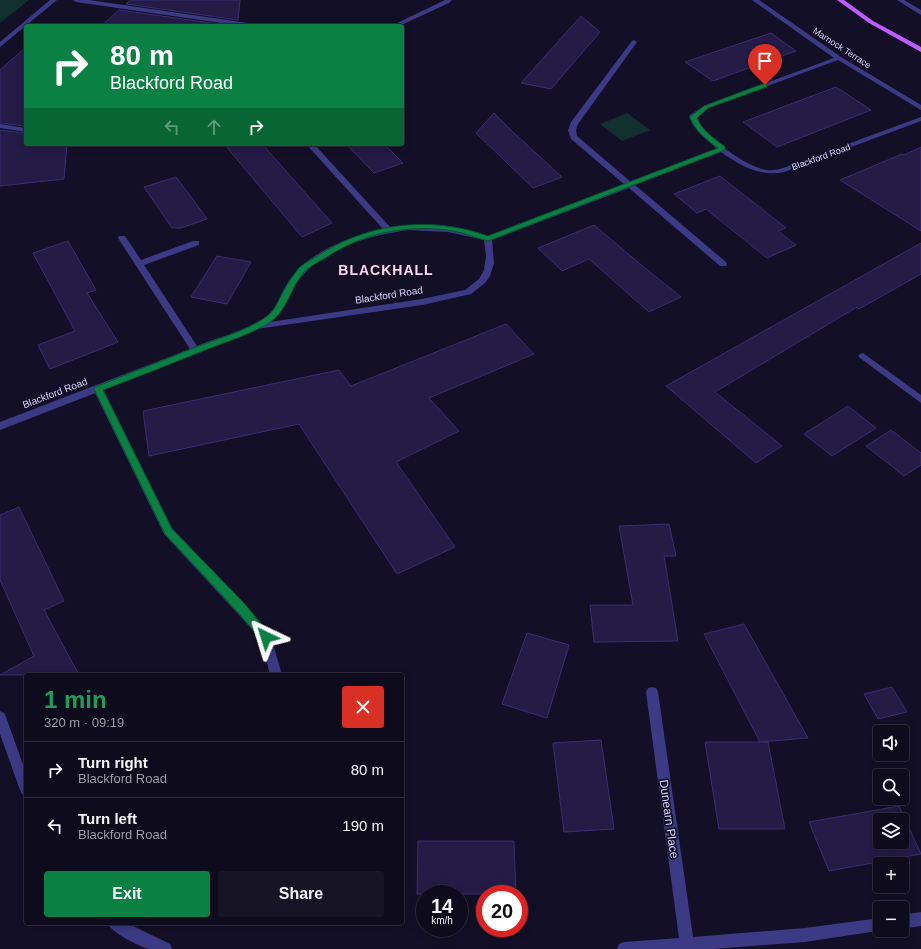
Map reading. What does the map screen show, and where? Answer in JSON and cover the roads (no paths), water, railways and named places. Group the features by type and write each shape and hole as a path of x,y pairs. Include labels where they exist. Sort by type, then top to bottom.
{"main road":[{"path":"840,0 871,22 921,50"}],"street":[{"path":"25,24 54,0"},
{"path":"76,0 241,24"},
{"path":"398,24 449,0"},
{"name":"Marnock Terrace","path":"755,0 838,58 921,108"},
{"path":"900,0 921,13"},
{"path":"0,45 24,25"},
{"path":"634,42 577,119 572,130 574,137 723,264"},
{"name":"Blackford Road","path":"838,58 706,107 699,111 693,118 703,133 751,166 765,172 794,168 921,119"},
{"path":"0,126 24,130"},
{"path":"312,146 388,230"},
{"path":"488,239 723,148"},
{"name":"Blackford Road","path":"0,426 252,328 275,314 282,304 287,291 303,269 341,245 364,236 388,230 420,226 470,233 488,239 491,261 486,275 475,288 468,292 422,302 252,328"},
{"path":"122,238 196,351"},
{"path":"139,264 196,244"},
{"path":"863,356 921,400"},
{"path":"98,389 168,532 239,606 266,637 275,673"},
{"name":"Dunearn Place","path":"652,692 687,945"},
{"path":"0,717 24,784"},
{"path":"909,921 921,919"},
{"path":"117,925 130,933 165,949"},
{"path":"624,949 804,935 873,926"}],"district":[{"name":"BLACKHALL","path":"386,270"}]}
